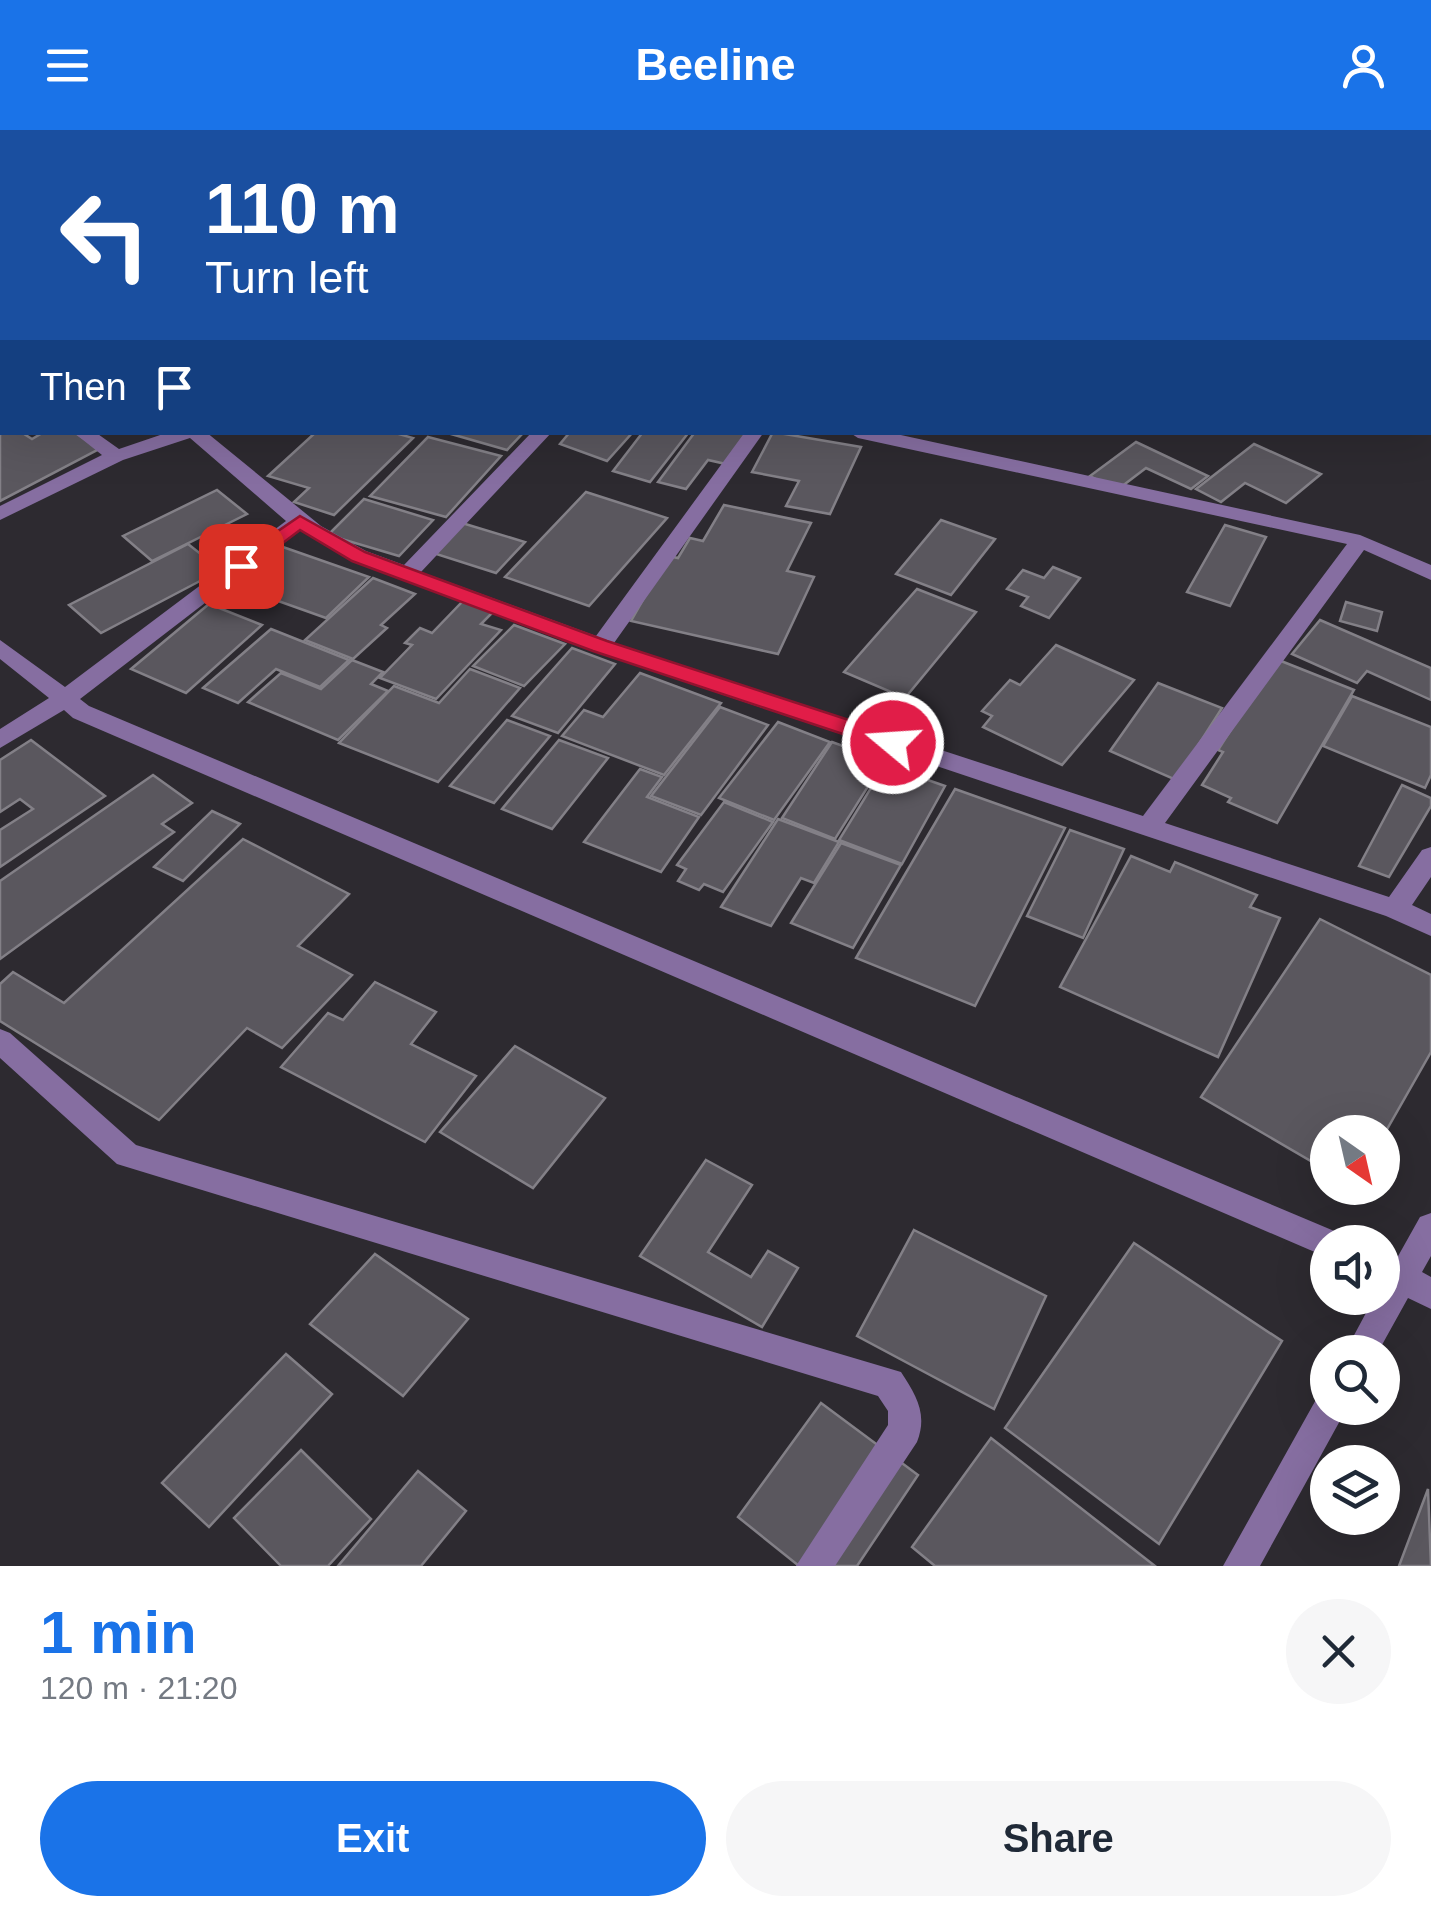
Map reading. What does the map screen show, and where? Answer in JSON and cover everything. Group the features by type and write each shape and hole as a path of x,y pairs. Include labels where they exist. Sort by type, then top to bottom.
{"street":[{"path":"86,435 116,456"},
{"path":"0,514 116,456 182,435"},
{"path":"196,435 331,544 600,646 1395,909 1431,926"},
{"path":"407,574 541,435"},
{"path":"600,646 753,435"},
{"path":"872,435 1360,541 1431,573"},
{"path":"0,740 64,699 300,521"},
{"path":"1150,827 1360,541"},
{"path":"0,647 81,712 1310,1235"},
{"path":"1395,909 1431,857"},
{"path":"0,1041 127,1155 889,1383 906,1407 905,1430 814,1566"},
{"path":"1400,1263 1431,1228"},
{"path":"1400,1275 1431,1294"},
{"path":"1241,1566 1320,1425"}],"building":[{"path":"0,435 26,435 32,439 39,435 78,435 99,449 0,501"},
{"path":"313,435 413,438 334,515 294,502 309,488 268,476"},
{"path":"454,435 521,435 507,450"},
{"path":"568,435 630,435 607,461 560,444"},
{"path":"641,435 687,435 650,482 613,471"},
{"path":"693,435 747,435 726,464 708,460 686,489 658,482"},
{"path":"771,435 861,447 830,514 786,506 799,481 752,472"},
{"path":"428,437 501,456 446,517 370,496"},
{"path":"1136,442 1208,476 1191,489 1146,468 1117,490 1090,476"},
{"path":"1254,444 1321,474 1286,503 1245,483 1221,502 1196,489"},
{"path":"217,490 247,514 152,561 123,536"},
{"path":"586,492 667,518 589,606 505,577"},
{"path":"364,499 433,520 399,556 328,535"},
{"path":"724,505 811,523 787,571 814,577 778,654 631,621 668,556 678,558 690,538 703,541"},
{"path":"941,520 995,539 951,595 896,574"},
{"path":"462,523 525,542 496,573 433,553"},
{"path":"1225,525 1266,537 1230,606 1187,592"},
{"path":"188,544 207,559 235,552 238,561 101,633 69,605"},
{"path":"280,546 369,577 326,618 236,586"},
{"path":"1053,567 1080,578 1049,618 1021,606 1028,597 1007,589 1023,570 1044,578"},
{"path":"373,578 415,594 381,625 387,628 353,659 305,640"},
{"path":"917,589 976,612 905,698 844,672"},
{"path":"463,601 493,612 481,624 501,630 436,699 380,678 412,645 405,643 420,628 432,633"},
{"path":"1346,602 1382,612 1377,631 1340,621"},
{"path":"209,604 262,625 186,693 131,669"},
{"path":"1320,620 1431,668 1431,700 1367,671 1357,683 1292,654"},
{"path":"514,625 565,644 524,686 473,666"},
{"path":"271,629 349,660 320,687 276,669 238,703 203,688"},
{"path":"1056,645 1134,680 1062,765 983,727 992,716 982,711 1010,680 1020,685"},
{"path":"572,648 615,664 558,733 512,716"},
{"path":"1276,659 1354,690 1277,823 1228,802 1231,798 1202,785 1223,752 1218,750"},
{"path":"352,660 383,672 371,684 388,691 338,740 248,702 281,673 321,689"},
{"path":"470,669 520,688 438,782 339,743 394,686 439,703"},
{"path":"640,673 721,703 664,775 562,736 584,710 603,717"},
{"path":"1158,683 1222,708 1176,780 1110,751"},
{"path":"1352,696 1431,727 1431,775 1425,788 1323,746"},
{"path":"720,707 768,725 701,815 651,796"},
{"path":"507,720 550,736 494,803 450,786"},
{"path":"778,722 830,742 774,820 719,798"},
{"path":"31,740 105,796 0,867 0,830 33,809 20,799 0,812 0,760"},
{"path":"559,740 608,758 552,829 502,809"},
{"path":"832,742 884,761 835,839 782,818"},
{"path":"885,765 945,786 902,864 839,840"},
{"path":"640,769 662,777 647,797 699,817 661,872 584,842"},
{"path":"153,775 192,803 162,824 174,832 0,959 0,881"},
{"path":"1402,785 1431,798 1431,806 1389,877 1359,866"},
{"path":"955,789 1065,828 975,1006 856,958"},
{"path":"724,802 773,822 723,892 704,884 699,890 678,881 686,869 677,865"},
{"path":"212,811 240,824 183,881 154,867"},
{"path":"778,819 839,842 814,883 801,878 771,926 721,907"},
{"path":"1070,830 1124,849 1083,938 1027,916"},
{"path":"243,839 349,894 298,946 352,975 282,1048 247,1028 159,1120 0,1021 0,984 13,972 64,1003"},
{"path":"841,843 901,865 853,948 791,923"},
{"path":"1131,856 1170,872 1175,862 1257,895 1250,907 1280,918 1218,1057 1060,987"},
{"path":"1320,919 1431,975 1431,1052 1395,1115 1310,1115 1310,1161 1201,1097"},
{"path":"375,982 436,1012 411,1044 476,1076 425,1142 281,1067 328,1013 343,1020"},
{"path":"515,1046 605,1098 533,1188 440,1132"},
{"path":"706,1160 752,1185 708,1252 751,1277 768,1251 798,1268 762,1327 640,1256"},
{"path":"914,1230 1046,1296 994,1409 857,1336"},
{"path":"1134,1243 1282,1341 1159,1544 1005,1428"},
{"path":"375,1254 468,1319 403,1396 310,1324"},
{"path":"286,1354 332,1394 209,1527 162,1483"},
{"path":"821,1403 918,1475 857,1566 799,1566 738,1517"},
{"path":"991,1438 1155,1566 935,1566 912,1547"},
{"path":"301,1450 371,1519 328,1566 281,1566 234,1518"},
{"path":"418,1471 466,1511 421,1566 338,1566"},
{"path":"1428,1489 1431,1566 1399,1566"}],"route":[{"path":"241,566 300,521 331,544 359,556 600,646 893,743"}]}
